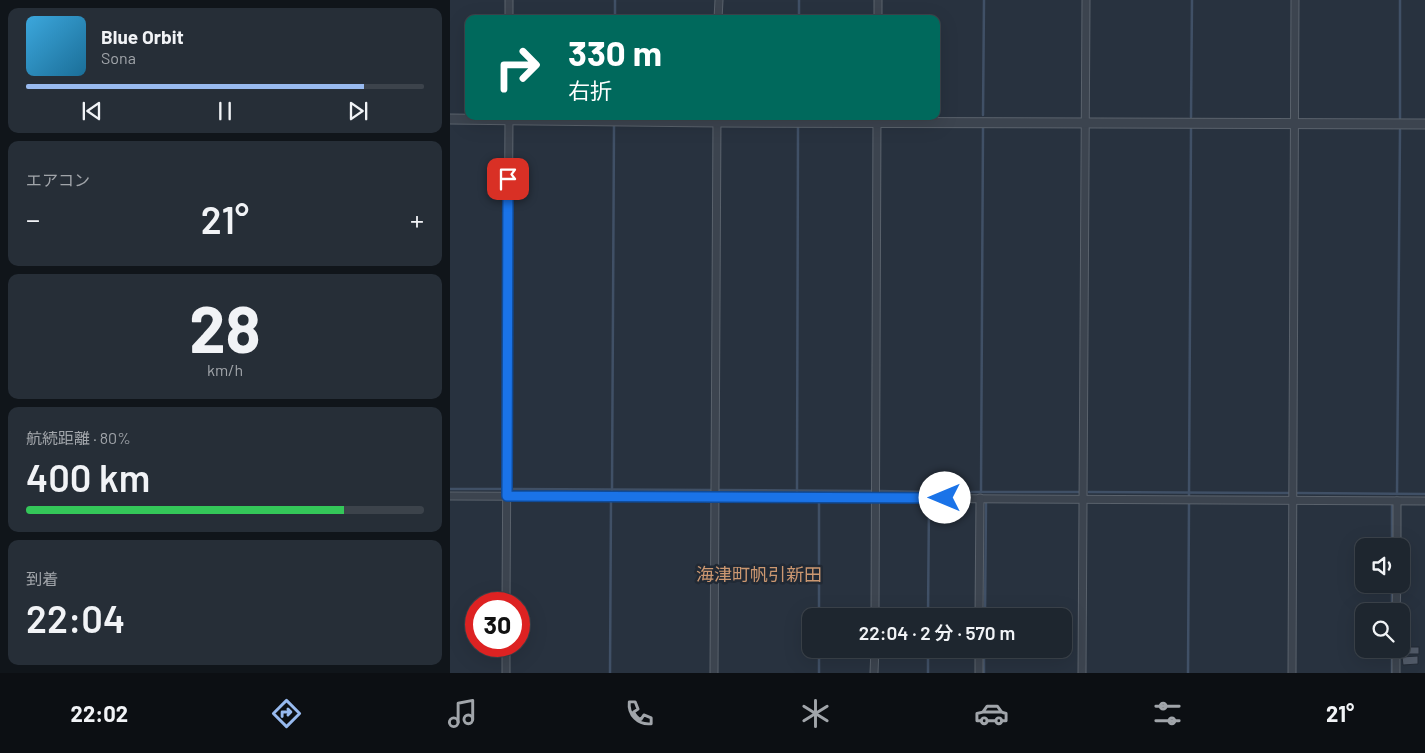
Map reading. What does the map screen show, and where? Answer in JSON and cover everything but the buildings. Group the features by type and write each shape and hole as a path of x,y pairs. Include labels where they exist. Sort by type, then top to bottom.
{"street":[{"path":"509,0 509,15"},
{"path":"718,0 718,15"},
{"path":"878,0 878,15"},
{"path":"1082,673 1086,0"},
{"path":"1292,673 1295,0"},
{"path":"450,119 465,119"},
{"path":"506,592 508,120"},
{"path":"714,673 717,120"},
{"path":"875,608 877,120"},
{"path":"940,120 1425,124"},
{"path":"450,496 1425,501"},
{"path":"980,498 980,608"},
{"path":"1397,501 1397,538"},
{"path":"506,657 506,673"},
{"path":"874,673 875,658"},
{"path":"979,658 979,673"},
{"path":"1396,658 1396,673"}],"waterway":[{"path":"615,0 615,15"},
{"path":"799,0 799,15"},
{"path":"983,115 984,0"},
{"path":"1191,117 1192,0"},
{"path":"1400,0 1400,118"},
{"path":"612,490 614,126"},
{"path":"797,491 798,127"},
{"path":"981,492 983,128"},
{"path":"1189,496 1191,129"},
{"path":"1397,494 1400,130"},
{"path":"450,489 503,489"},
{"path":"511,489 712,490"},
{"path":"720,490 872,491"},
{"path":"880,491 927,492"},
{"path":"934,492 1081,492"},
{"path":"1089,492 1290,493"},
{"path":"1298,493 1425,494"},
{"path":"610,673 611,500"},
{"path":"819,500 819,608"},
{"path":"928,608 929,502"},
{"path":"985,608 986,503"},
{"path":"1188,673 1189,503"},
{"path":"1392,504 1392,538"},
{"path":"1392,593 1392,603"},
{"path":"819,658 819,673"},
{"path":"928,658 928,673"},
{"path":"984,658 984,673"},
{"path":"1392,658 1392,673"}],"district":[{"name":"海津町帆引新田","path":"759,575"}],"route":[{"path":"508,179 507,496 945,498"}]}
